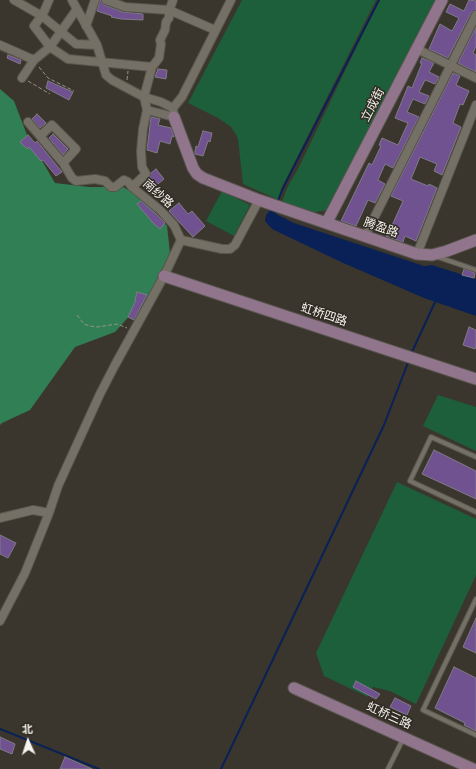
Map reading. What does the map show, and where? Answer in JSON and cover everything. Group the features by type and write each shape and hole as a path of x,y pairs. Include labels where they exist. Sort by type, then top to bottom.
{"street":[{"path":"14,0 42,16 76,44 97,45"},
{"path":"49,0 42,16 34,26 50,47 68,59 152,67"},
{"path":"72,0 97,45 106,76 144,97 161,102 173,113"},
{"path":"86,26 95,0"},
{"path":"106,0 125,6 169,10 214,30"},
{"path":"144,97 152,67 159,58 161,44 160,40 165,30 166,22 169,18 169,10 173,0"},
{"path":"173,113 208,47 214,30 231,0"},
{"name":"立成街","path":"326,222 442,0"},
{"path":"22,78 34,60 50,47 77,9"},
{"path":"365,236 476,15"},
{"path":"0,44 34,60"},
{"path":"417,49 476,78"},
{"name":"南纱路","path":"144,97 146,110 142,129 141,152 142,167 146,174 132,187 160,210 174,225 181,240"},
{"path":"417,254 476,105"},
{"path":"146,110 173,113"},
{"name":"腾盈路","path":"173,113 193,168 197,174 203,178 259,200 417,254 432,255 476,240"},
{"path":"28,122 63,163 72,178 76,181 105,181 111,187 115,187 124,180 132,187"},
{"path":"40,136 52,125 76,149 63,163"},
{"path":"0,621 25,573 50,513 58,486 72,454 115,365 135,331 181,240 222,249 230,249 235,245 259,200"},
{"name":"虹桥四路","path":"164,276 476,380"},
{"path":"0,518 33,510 50,513"},
{"name":"虹桥三路","path":"294,688 473,769"}],"lane":[{"path":"432,255 476,270"},
{"path":"476,457 431,437 410,481 476,512"},
{"path":"476,599 423,710 476,735"},
{"path":"388,769 404,738"}],"path":[{"path":"34,60 48,78 74,91"},
{"path":"126,88 129,65"},
{"path":"22,78 50,94"},
{"path":"77,315 84,324 90,326 97,327 116,324 135,331"}],"green space":[{"path":"242,0 376,0 281,189 279,200 243,184 238,139 231,127 218,118 188,103"},
{"path":"379,0 435,0 329,210 308,213 281,204 288,186 298,169"},
{"path":"0,89 14,101 27,135 55,183 89,187 123,187 141,197 167,226 170,253 151,292 115,332 75,347 30,410 0,425"},
{"path":"222,191 250,205 234,236 206,221"},
{"path":"438,395 476,407 476,451 423,426"},
{"path":"397,482 476,519 476,575 416,704 390,691 373,687 368,697 324,676 316,653"}],"water":[{"path":"274,208 277,209 276,214 294,223 424,266 432,265 476,279 476,316 424,298 341,262 272,229 265,221 266,215"}],"building":[{"path":"100,0 104,5 123,12 143,14 143,20 121,19 111,17 112,16 97,11"},
{"path":"469,0 476,1 476,10 471,13 448,58 429,49 440,24 452,31 459,18 446,12 450,4 464,11"},
{"path":"476,27 476,46 473,53 476,55 476,72 458,63"},
{"path":"8,55 21,60 20,64 7,58"},
{"path":"422,58 434,63 429,72 439,77 435,84 425,80 419,92 429,96 425,104 413,99 407,112 419,117 393,168 385,164 378,180 385,184 375,203 368,200 356,226 341,221 369,163 372,165 381,146 379,145 382,138 398,145 408,123 395,118 408,86 412,88 422,63 420,63"},
{"path":"158,69 167,70 166,79 155,77"},
{"path":"453,73 460,76 456,85 469,91 463,105 460,104 453,123 461,127 442,175 434,171 437,164 420,157 411,179 437,188 416,241 405,236 403,242 386,236 403,201 391,196"},
{"path":"48,81 73,92 69,100 46,88"},
{"path":"37,114 46,123 40,128 32,119"},
{"path":"151,117 160,119 158,125 171,128 174,137 172,136 170,144 160,141 157,153 147,150"},
{"path":"203,131 212,133 210,142 208,141 203,156 195,154 195,152 196,146 198,147"},
{"path":"53,134 68,149 63,155 49,138"},
{"path":"28,135 35,143 37,141 62,172 56,176 43,160 41,161 29,147 27,149 20,142"},
{"path":"156,169 164,179 148,192 142,185 150,178 151,173"},
{"path":"141,201 165,223 160,229 137,204"},
{"path":"179,203 188,214 192,211 205,226 193,237 169,211"},
{"path":"464,269 475,273 474,278 462,275"},
{"path":"137,292 147,295 134,320 128,317 136,300"},
{"path":"469,327 476,330 475,349 463,345"},
{"path":"434,450 476,471 476,499 422,474"},
{"path":"0,535 16,543 8,558 0,554"},
{"path":"476,618 476,653 463,647"},
{"path":"454,667 476,678 476,731 464,725 465,723 435,708"},
{"path":"356,681 380,694 376,699 353,687"},
{"path":"395,698 411,706 407,715 390,707"},
{"path":"0,737 15,744 12,754 0,749"},
{"path":"65,757 92,769 60,769"}],"waterway":[{"path":"277,203 283,188 379,0"},
{"path":"411,354 436,300"},
{"path":"221,769 384,425 409,360"},
{"path":"0,729 99,769"}]}
